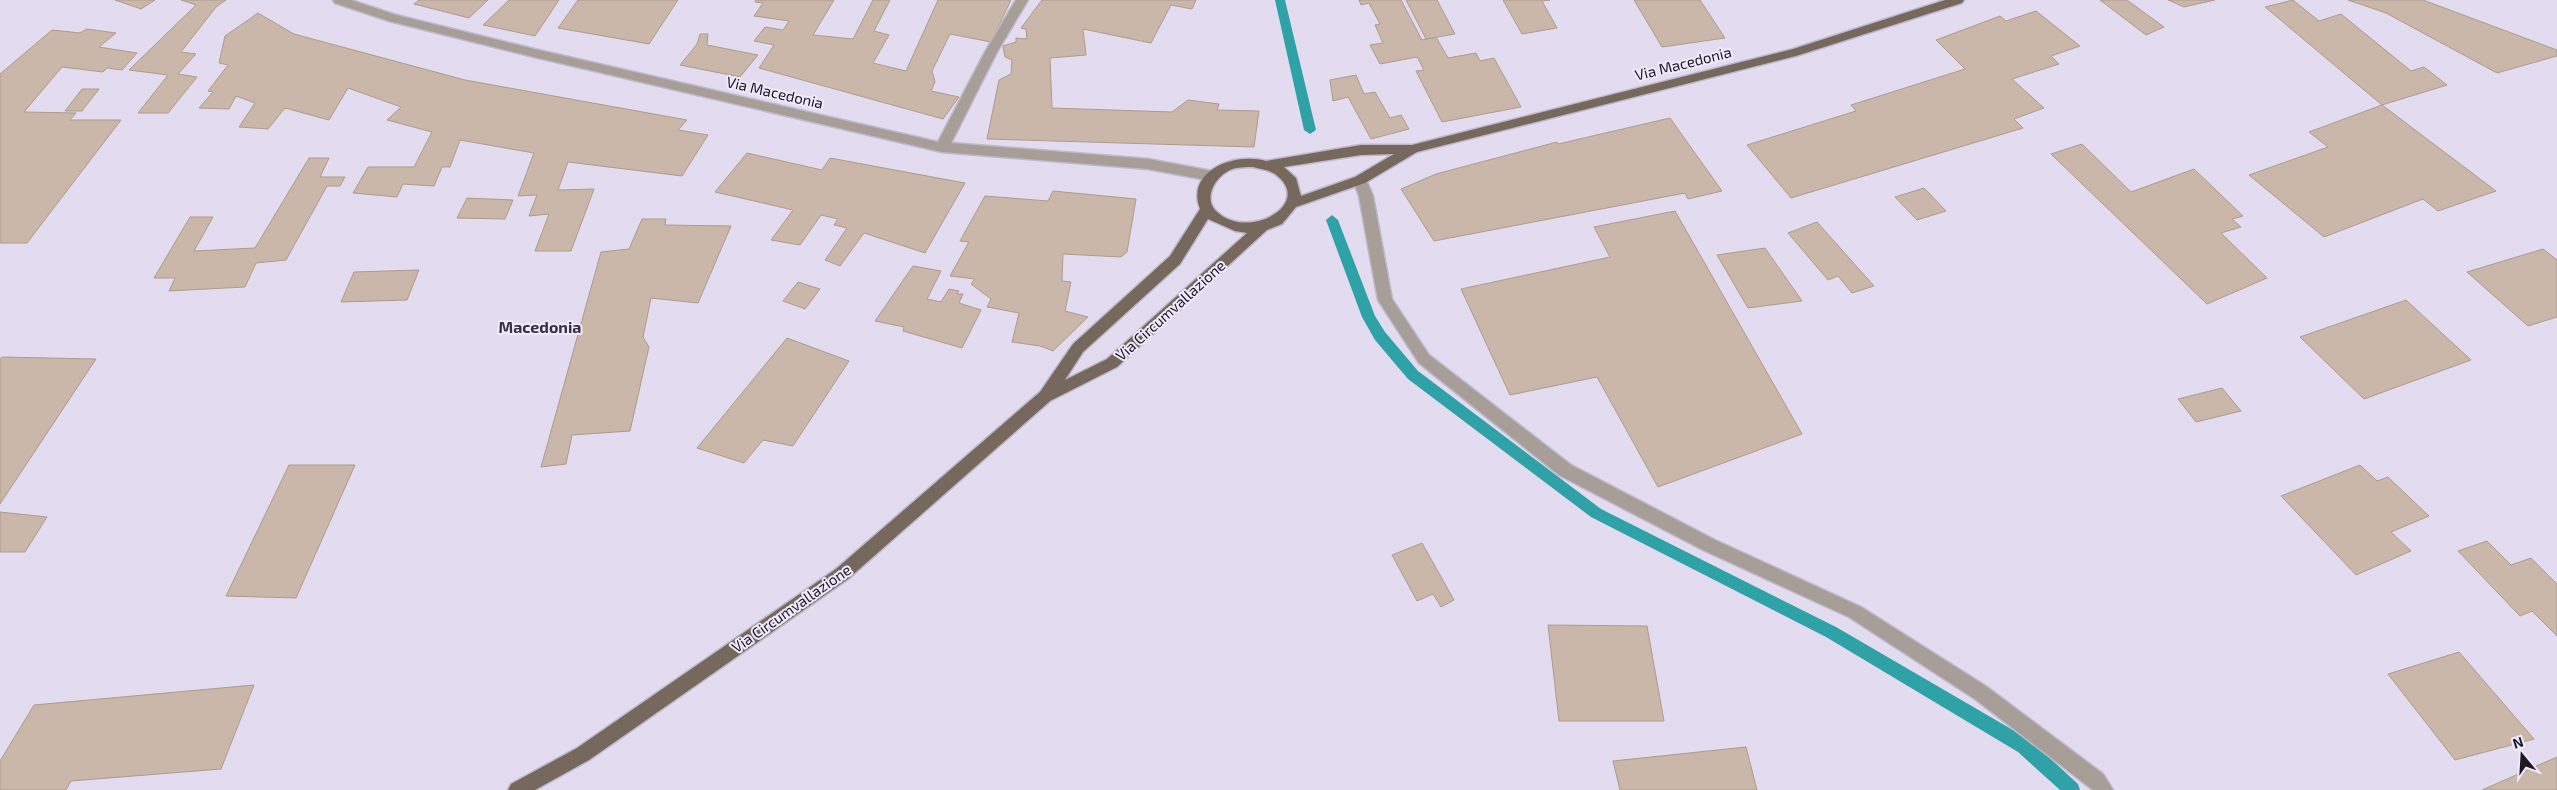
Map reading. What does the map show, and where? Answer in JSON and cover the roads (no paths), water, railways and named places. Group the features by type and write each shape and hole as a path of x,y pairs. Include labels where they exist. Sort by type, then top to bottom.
{"main road":[{"name":"Via Macedonia","path":"1269,165 1361,150 1413,149 1796,52 1958,0"},
{"name":"Via Macedonia","path":"1295,202 1360,180 1413,149"},
{"path":"1253,162 1269,165 1282,171 1291,180 1296,191 1295,202 1288,214 1277,222 1262,227 1246,229 1230,226 1216,219 1207,210 1203,198 1205,187 1212,176 1223,168 1238,163 1253,162"},
{"name":"Via Circumvallazione","path":"1045,397 1078,348 1175,260 1207,210"},
{"name":"Via Circumvallazione","path":"517,790 583,754 842,574 1045,397 1112,363 1262,227"}],"street":[{"name":"Via Macedonia","path":"339,0 393,18 524,51 942,147 1148,164 1212,176"},
{"path":"942,147 991,52 1022,0"},
{"path":"1360,180 1366,196 1385,300 1424,359 1565,470 1708,545 1855,612 1981,693 2097,780 2104,790"}],"waterway":[{"path":"1280,0 1310,130"},
{"path":"1332,220 1369,317 1380,336 1413,375 1596,513 1831,632 2024,746 2072,790"}],"district":[{"name":"Macedonia","path":"540,326"}]}
